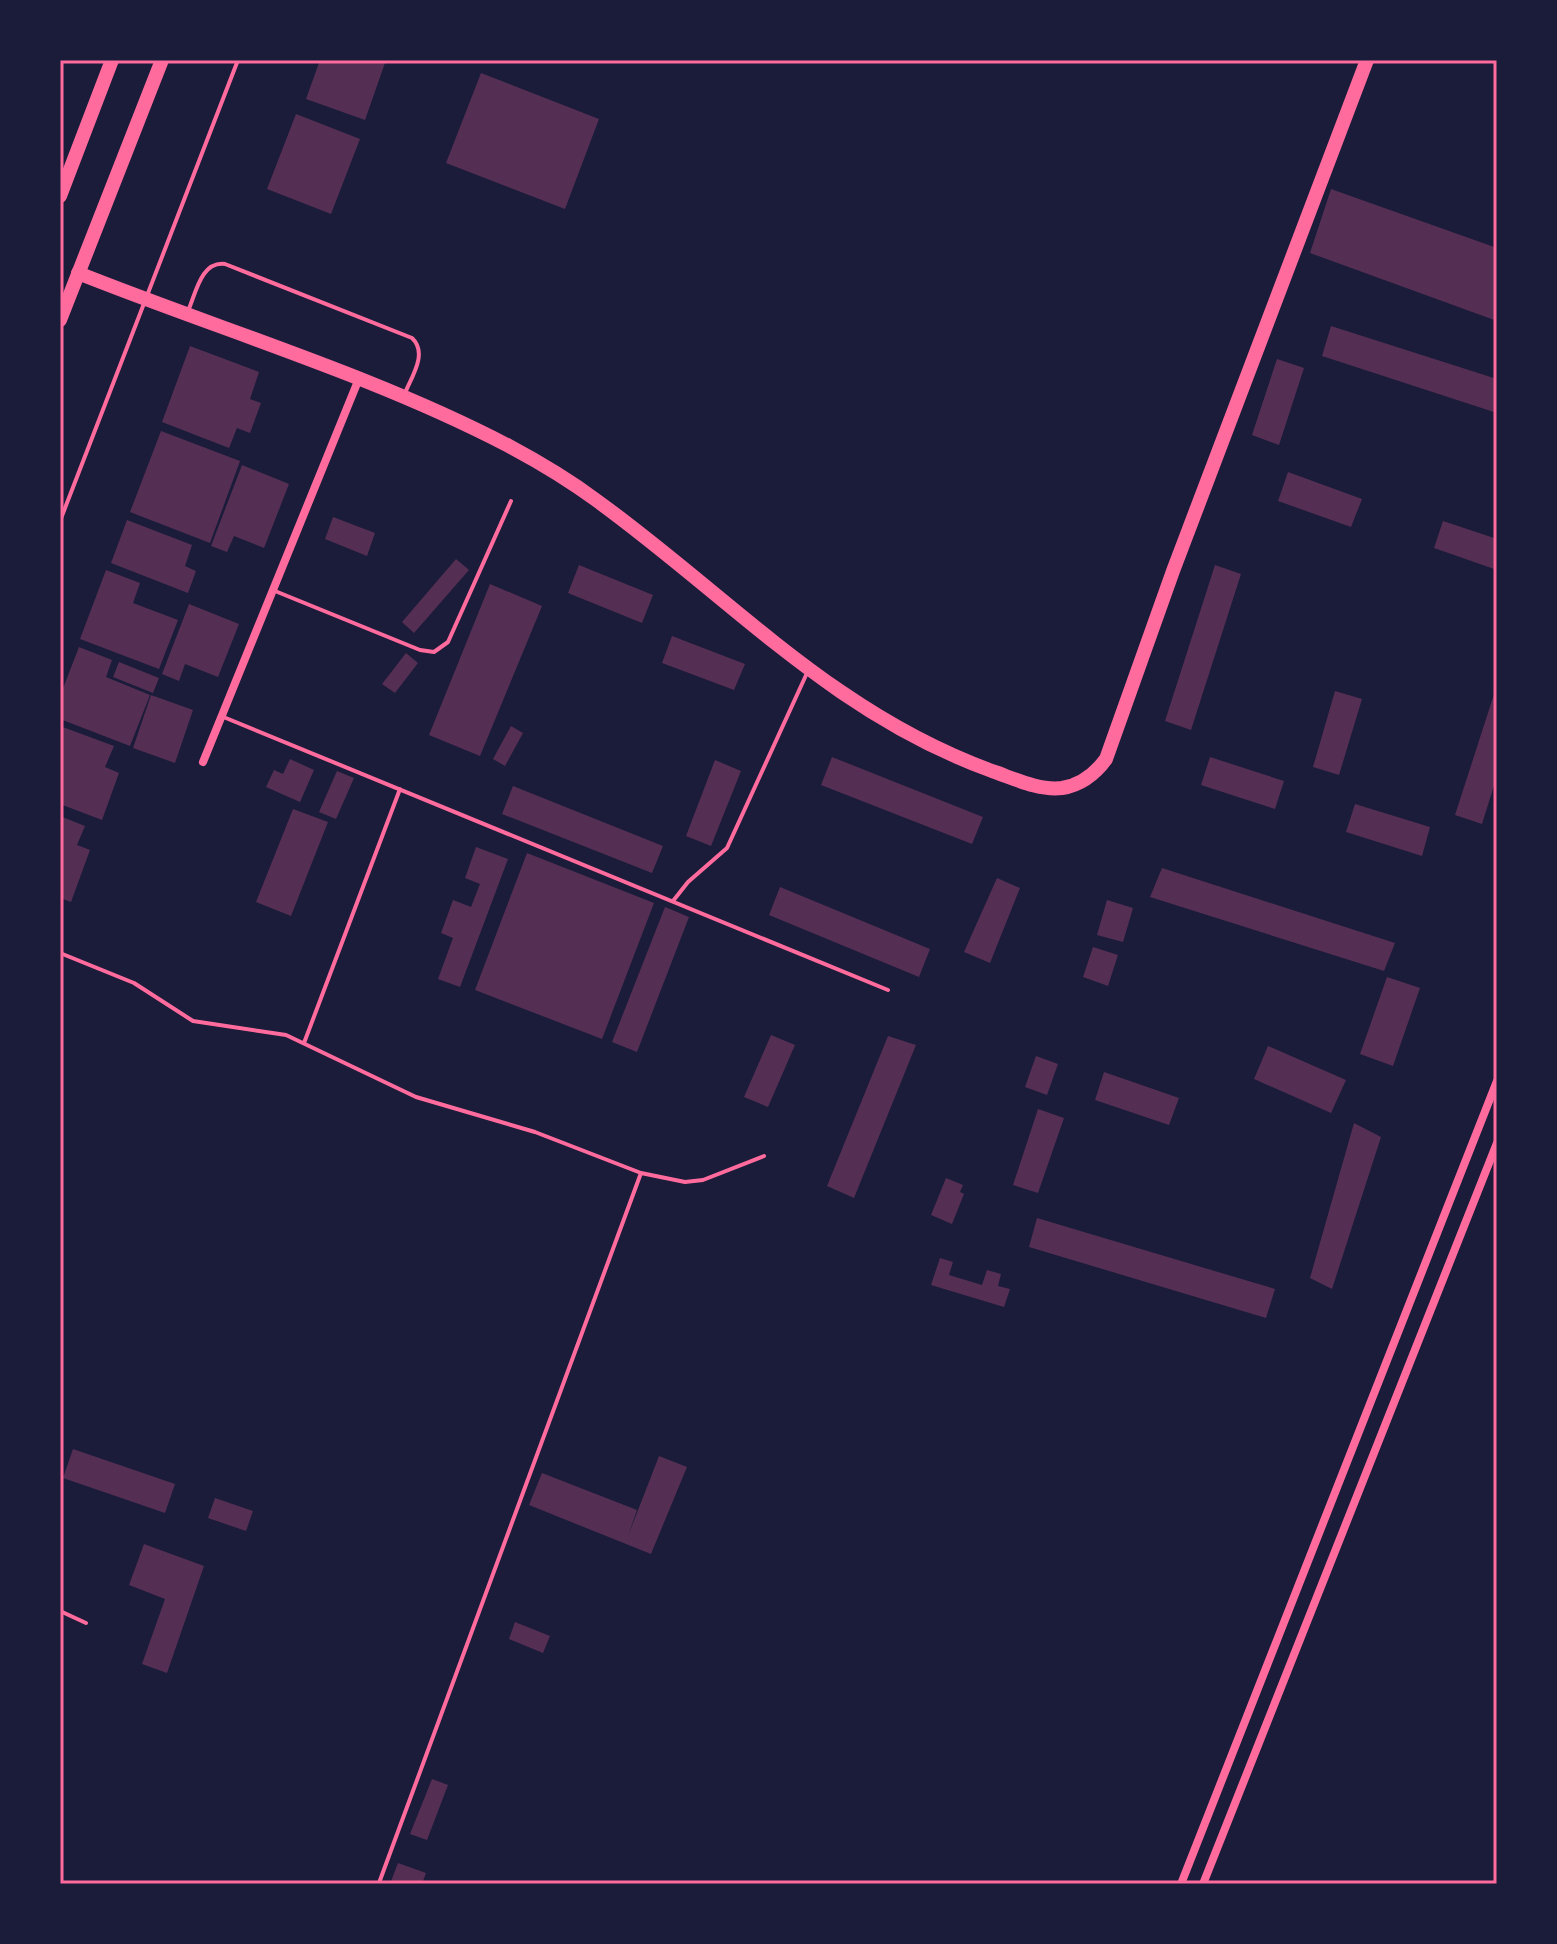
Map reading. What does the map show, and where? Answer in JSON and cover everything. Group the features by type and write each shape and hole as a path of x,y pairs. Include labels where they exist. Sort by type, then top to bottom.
{"main road":[{"path":"60,196 112,60"},
{"path":"60,320 162,60"},
{"path":"78,273 403,399 509,446 596,499 808,671 906,733 1007,776 1042,787 1063,788 1082,781 1106,759 1173,571 1367,60"}],"street":[{"path":"203,762 358,381"},
{"path":"1181,1884 1497,1081"},
{"path":"1203,1884 1497,1143"}],"lane":[{"path":"60,521 238,60"},
{"path":"186,316 205,271 215,264 225,264 412,338 419,346 419,356 403,399"},
{"path":"272,590 420,650 434,652 448,642 511,501"},
{"path":"673,901 688,882 727,848 808,671"},
{"path":"221,715 888,990"},
{"path":"304,1043 400,789"},
{"path":"60,953 134,983 193,1021 286,1035 416,1097 535,1132 641,1173 685,1182 703,1180 764,1156"},
{"path":"379,1883 641,1173"},
{"path":"60,1611 86,1623"}],"building":[{"path":"320,60 386,60 365,120 306,99"},
{"path":"481,73 599,119 565,209 446,163"},
{"path":"296,114 360,139 331,214 267,189"},
{"path":"1331,189 1497,248 1497,321 1310,253"},
{"path":"1331,326 1497,379 1497,413 1322,356"},
{"path":"190,346 259,372 250,399 261,403 250,433 237,428 229,448 162,422"},
{"path":"1277,359 1304,368 1279,445 1252,435"},
{"path":"161,431 240,461 210,543 130,512"},
{"path":"242,465 289,484 264,548 234,536 227,552 211,546"},
{"path":"1288,472 1362,499 1351,527 1278,501"},
{"path":"333,517 375,533 367,556 325,539"},
{"path":"127,520 192,545 185,566 196,571 188,593 111,563"},
{"path":"1443,521 1497,539 1497,570 1434,548"},
{"path":"456,559 469,570 414,633 402,622"},
{"path":"579,565 653,595 642,623 568,593"},
{"path":"1215,565 1241,574 1191,730 1165,721"},
{"path":"106,570 140,583 133,603 178,620 159,669 80,639"},
{"path":"490,584 542,606 480,756 429,735"},
{"path":"189,604 239,624 218,677 185,664 179,681 162,674"},
{"path":"672,636 745,664 734,690 662,663"},
{"path":"79,647 112,660 106,677 150,695 130,746 60,719 60,696"},
{"path":"406,653 418,663 395,693 382,684"},
{"path":"119,662 159,678 153,693 113,677"},
{"path":"1497,685 1497,776 1482,824 1455,815"},
{"path":"1335,691 1362,699 1339,775 1313,767"},
{"path":"151,695 193,710 175,763 133,748"},
{"path":"60,726 114,746 105,767 119,773 102,820 60,804"},
{"path":"511,726 523,733 505,766 493,759"},
{"path":"832,757 983,817 972,844 821,785"},
{"path":"1210,757 1284,781 1275,809 1201,785"},
{"path":"290,759 314,770 300,802 266,787 274,770 283,774"},
{"path":"715,760 741,771 711,846 686,836"},
{"path":"337,771 354,778 336,819 319,812"},
{"path":"513,786 663,846 652,873 502,814"},
{"path":"1355,804 1430,827 1422,856 1346,832"},
{"path":"293,809 328,822 291,916 256,902"},
{"path":"60,816 85,826 77,845 90,850 71,902 60,898"},
{"path":"476,847 508,859 460,987 438,979 453,938 441,933 453,900 471,907 480,884 465,878"},
{"path":"527,853 654,903 602,1039 475,990"},
{"path":"1162,868 1395,943 1384,971 1150,897"},
{"path":"997,878 1020,888 990,963 964,952"},
{"path":"780,887 930,949 919,977 769,915"},
{"path":"1107,900 1133,908 1123,942 1097,935"},
{"path":"665,907 689,917 637,1052 612,1042"},
{"path":"1093,947 1118,955 1108,986 1083,977"},
{"path":"1387,977 1420,988 1393,1066 1360,1054"},
{"path":"771,1035 795,1045 768,1107 744,1097"},
{"path":"888,1036 916,1045 854,1198 827,1186"},
{"path":"1268,1046 1346,1080 1331,1113 1254,1079"},
{"path":"1036,1056 1058,1064 1047,1095 1025,1087"},
{"path":"1104,1072 1179,1098 1169,1125 1095,1100"},
{"path":"1038,1109 1064,1118 1038,1193 1013,1185"},
{"path":"1354,1123 1381,1137 1332,1289 1310,1278"},
{"path":"946,1178 963,1185 960,1192 964,1194 952,1224 931,1215"},
{"path":"1037,1218 1275,1289 1266,1318 1029,1247"},
{"path":"940,1258 953,1262 949,1275 982,1285 987,1270 1001,1274 998,1286 1010,1289 1004,1307 931,1285"},
{"path":"73,1449 175,1484 165,1513 63,1478"},
{"path":"659,1456 687,1467 651,1554 529,1505 542,1473 637,1510 628,1536"},
{"path":"215,1498 253,1511 246,1531 208,1518"},
{"path":"144,1544 204,1566 167,1673 142,1664 165,1599 129,1585"},
{"path":"515,1622 550,1636 543,1653 509,1639"},
{"path":"432,1779 448,1785 427,1840 410,1834"},
{"path":"398,1863 426,1873 422,1884 390,1884"}]}
